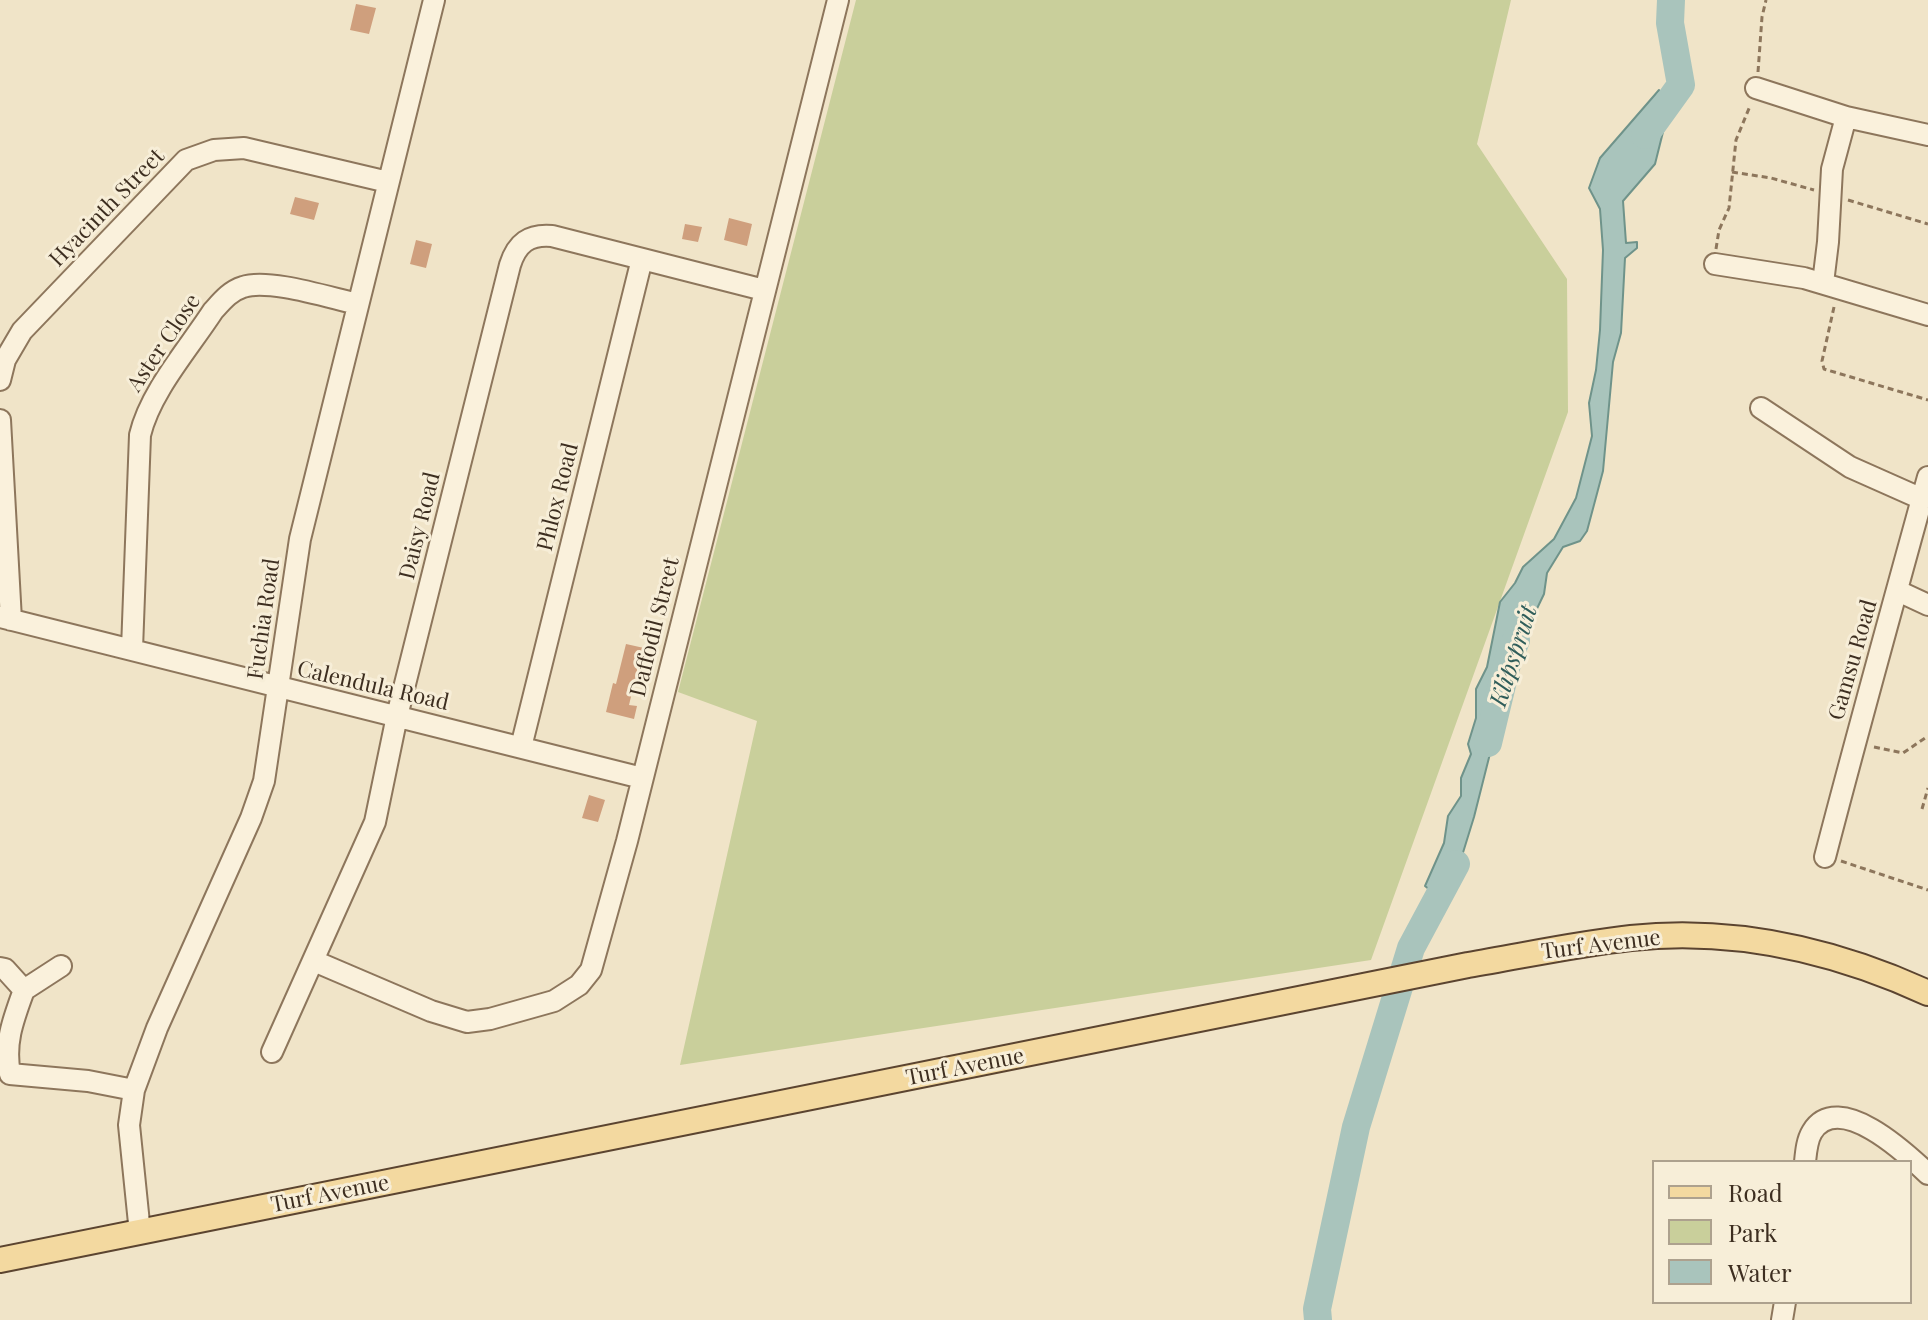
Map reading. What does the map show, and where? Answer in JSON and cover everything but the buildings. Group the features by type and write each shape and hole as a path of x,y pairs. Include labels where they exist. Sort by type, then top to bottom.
{"main road":[{"name":"Turf Avenue","path":"0,1260 1468,965 1632,938 1706,935 1743,938 1824,954 1870,968 1928,993"}],"street":[{"name":"Fuchia Road","path":"140,1233 129,1125 134,1090 157,1028 259,798 269,760 300,539 434,0"},
{"name":"Daffodil Street","path":"314,961 431,1011 467,1022 490,1019 563,997 586,978 596,959 838,0"},
{"path":"1756,88 1846,117 1928,135"},
{"path":"1831,285 1828,242 1830,180 1846,117"},
{"name":"Hyacinth Street","path":"0,380 5,360 22,331 186,160 214,150 244,148 388,182"},
{"name":"Daisy Road","path":"272,1052 375,822 397,716 513,256 523,242 544,235 764,290"},
{"name":"Phlox Road","path":"521,747 642,259"},
{"path":"1715,264 1786,274 1928,315"},
{"name":"Aster Close","path":"132,649 140,435 154,399 213,311 221,301 242,287 268,285 358,304"},
{"path":"1761,408 1850,467 1926,488"},
{"path":"0,420 6,618"},
{"name":"Gamsu Road","path":"1825,857 1880,644 1926,488"},
{"path":"1898,591 1928,605"},
{"name":"Calendula Road","path":"6,618 642,778"},
{"path":"61,966 24,990 9,1035 5,1075 88,1081 134,1090"},
{"path":"0,968 5,969 24,990"},
{"path":"1805,1160 1809,1138 1818,1124 1835,1118 1866,1126 1911,1160"},
{"path":"1912,1161 1928,1174"}],"path":[{"path":"1715,264 1719,230 1729,208 1736,140 1756,88 1766,0"},
{"path":"1831,285 1822,367 1928,400"},
{"path":"1855,742 1903,753 1926,739"},
{"path":"1922,809 1928,788"},
{"path":"1825,857 1928,890"}],"green space":[{"path":"856,0 1511,0 1477,144 1567,279 1568,412 1371,960 680,1065 757,721 678,692"}],"water":[{"path":"1659,90 1669,108 1655,164 1623,201 1626,243 1637,242 1637,248 1625,258 1621,333 1613,362 1603,471 1587,531 1580,541 1563,547 1547,573 1544,594 1495,696 1499,718 1474,817 1457,872 1441,899 1425,886 1444,843 1448,816 1461,796 1461,778 1471,754 1468,744 1476,718 1476,689 1487,667 1500,602 1523,567 1554,539 1576,498 1592,436 1589,403 1600,330 1603,250 1600,209 1589,188 1600,158"}],"waterway":[{"name":"Klipspruit","path":"1645,135 1681,85 1670,23 1671,0"},
{"name":"Klipspruit","path":"1488,743 1508,660 1516,640"},
{"name":"Klipspruit","path":"1318,1320 1317,1309 1356,1127 1411,948 1456,864"}]}
